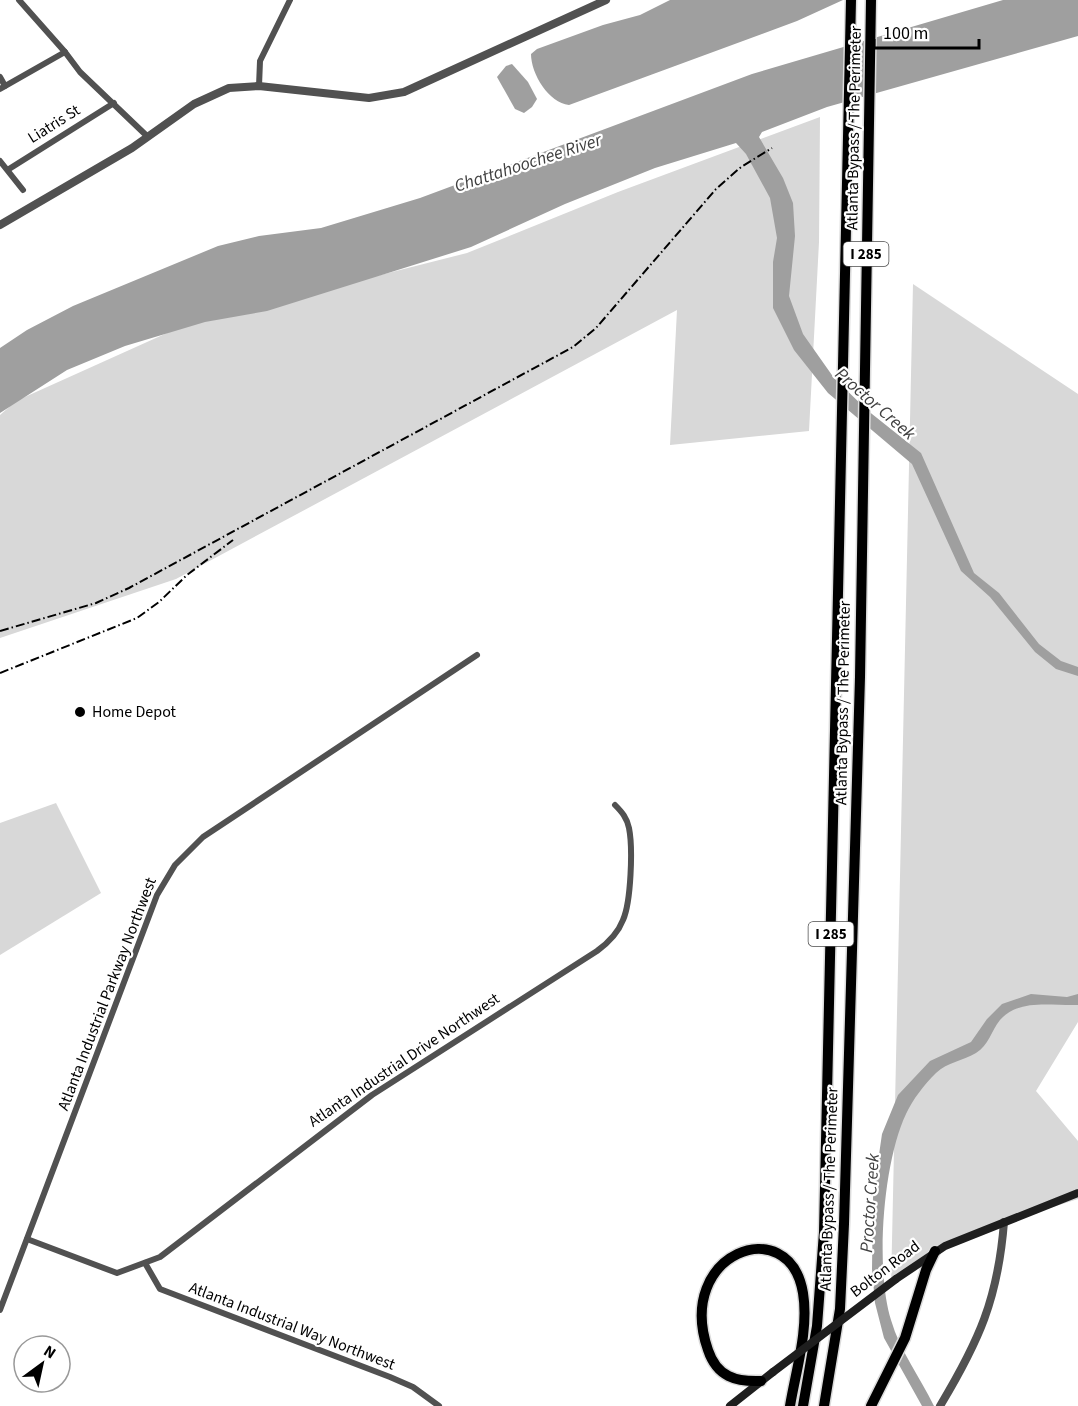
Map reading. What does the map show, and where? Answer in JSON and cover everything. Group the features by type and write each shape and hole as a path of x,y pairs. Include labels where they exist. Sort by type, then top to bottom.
{"highway":[{"name":"Atlanta Bypass / The Perimeter","path":"803,1406 817,1326 824,1232 851,0"},
{"name":"Atlanta Bypass / The Perimeter","path":"824,1406 836,1343 843,1262 860,677 871,0"},
{"path":"761,1381 734,1380 718,1370 707,1348 702,1323 704,1296 713,1274 727,1258 753,1249 779,1255 787,1262 800,1283 803,1328 790,1406"},
{"path":"872,1406 914,1314 926,1270 935,1251"}],"main road":[{"name":"Bolton Road","path":"730,1406 935,1251 1078,1193"}],"street":[{"path":"19,0 80,72 148,137"},
{"path":"259,86 260,61 290,0"},
{"path":"0,225 148,137 194,104 215,93 243,86 369,98 404,92 606,0"},
{"path":"0,77 3,88 65,52"},
{"name":"Liatris St","path":"9,169 114,103"},
{"path":"0,160 23,190"},
{"name":"Atlanta Industrial Parkway Northwest","path":"0,1310 157,895 175,865 203,837 477,655"},
{"name":"Atlanta Industrial Drive Northwest","path":"27,1239 117,1273 160,1257 372,1095 608,942 623,921 630,894 629,829 624,815 615,805"},
{"path":"940,1406 968,1361 990,1308 1000,1263 1004,1222"},
{"name":"Atlanta Industrial Way Northwest","path":"145,1263 160,1289 390,1377 413,1387 439,1406"}],"shaded area":[{"path":"820,117 819,242 809,431 670,445 677,310 176,579 0,638 0,415 16,401 187,324 467,253 618,192"},
{"path":"913,284 1078,394 1078,1022 1036,1091 1078,1141 1078,1199 944,1242 891,1287"},
{"path":"56,803 101,893 0,955 0,823"}],"water":[{"path":"670,0 843,0 797,21 569,105 555,99 542,86 532,62 531,54 537,49 603,25 640,15"},
{"name":"Chattahoochee River","path":"1003,0 1078,0 1078,36 827,107 762,132 759,137 783,178 793,203 795,236 789,296 803,334 834,378 867,410 921,453 974,573 999,593 1039,644 1061,661 1078,667 1078,676 1056,669 1035,652 990,597 961,571 912,464 828,393 794,350 773,308 773,262 777,238 770,198 746,154 736,143 655,168 565,204 471,247 267,311 205,322 125,346 67,370 0,413 0,348 27,330 73,306 218,246 259,236 321,228 420,198 752,74"},
{"path":"512,64 528,82 537,99 524,113 515,109 497,77 506,66"},
{"path":"1031,994 1067,997 1078,994 1078,1005 1026,1006 1008,1013 1000,1020 980,1050 945,1066 927,1082 909,1108 898,1135 887,1187 883,1273 886,1298 895,1331 934,1406 922,1406 884,1338 875,1303 872,1269 873,1196 882,1134 898,1095 930,1061 971,1042 987,1019 1002,1004"}],"railway":[{"path":"0,631 96,603 129,588 573,347 596,328 716,189 741,167 772,148"},
{"path":"0,673 137,618 159,602 187,575 233,540"}],"place":[{"name":"Home Depot","path":"80,712"}],"water label":[{"name":"Proctor Creek","path":"875,404"},
{"name":"Proctor Creek","path":"870,1203"}]}
